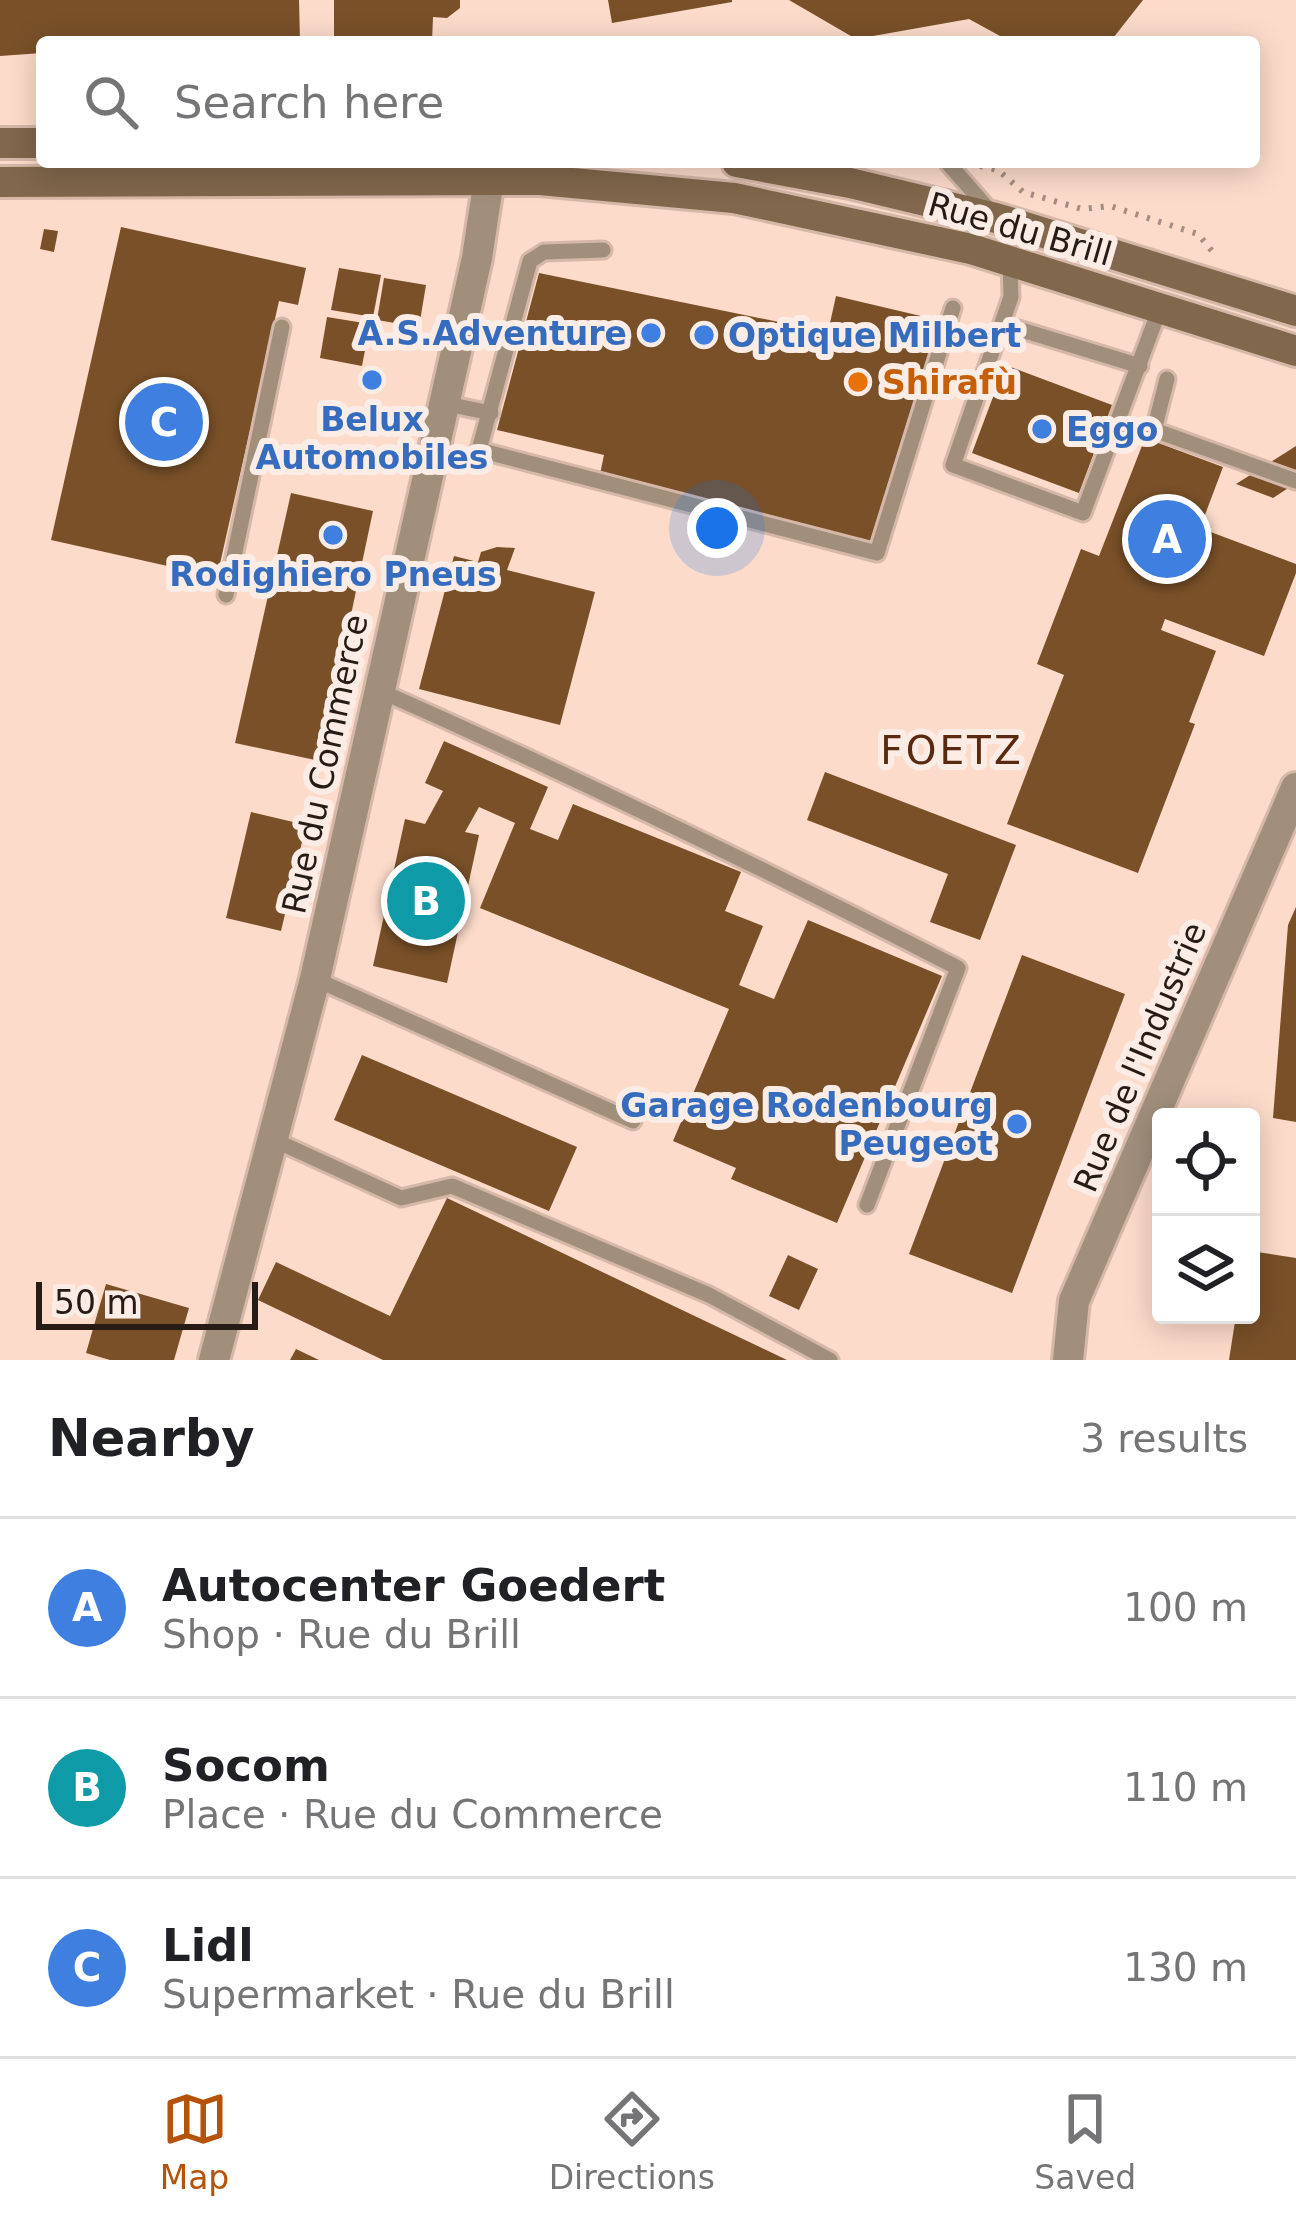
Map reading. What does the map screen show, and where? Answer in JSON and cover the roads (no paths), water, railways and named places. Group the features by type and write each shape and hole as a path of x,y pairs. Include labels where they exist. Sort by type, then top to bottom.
{"main road":[{"path":"0,143 36,143"},
{"name":"Rue du Brill","path":"769,168 996,218 1296,311"},
{"name":"Rue du Brill","path":"0,182 540,180 734,198 1010,261 1296,351"}],"street":[{"name":"Rue du Commerce","path":"214,1360 315,979 477,258 489,179"},
{"name":"Rue de l'Industrie","path":"1068,1360 1074,1301 1296,788"}],"lane":[{"path":"952,168 996,218"},
{"path":"603,250 544,251 530,261 479,450 877,553 953,308"},
{"path":"1010,261 1011,297 953,464 1083,513 1160,308"},
{"path":"1002,323 1140,366"},
{"path":"226,595 281,327"},
{"path":"1167,379 1154,430 1296,481"},
{"path":"442,403 491,413"},
{"path":"378,691 542,763 958,968 867,1205"},
{"path":"315,979 634,1120"},
{"path":"272,1139 401,1198 452,1186 710,1295 830,1360"}],"place":[{"name":"A.S.Adventure","path":"651,333"},
{"name":"Optique Milbert","path":"704,335"},
{"name":"Belux Automobiles","path":"372,380"},
{"name":"Shirafù","path":"858,382"},
{"name":"Lidl","path":"164,422"},
{"name":"Eggo","path":"1042,429"},
{"name":"Rodighiero Pneus","path":"333,535"},
{"name":"Autocenter Goedert","path":"1167,539"},
{"name":"Socom","path":"426,901"},
{"name":"Garage Rodenbourg Peugeot","path":"1017,1124"}],"district":[{"name":"FOETZ","path":"952,750"}]}
